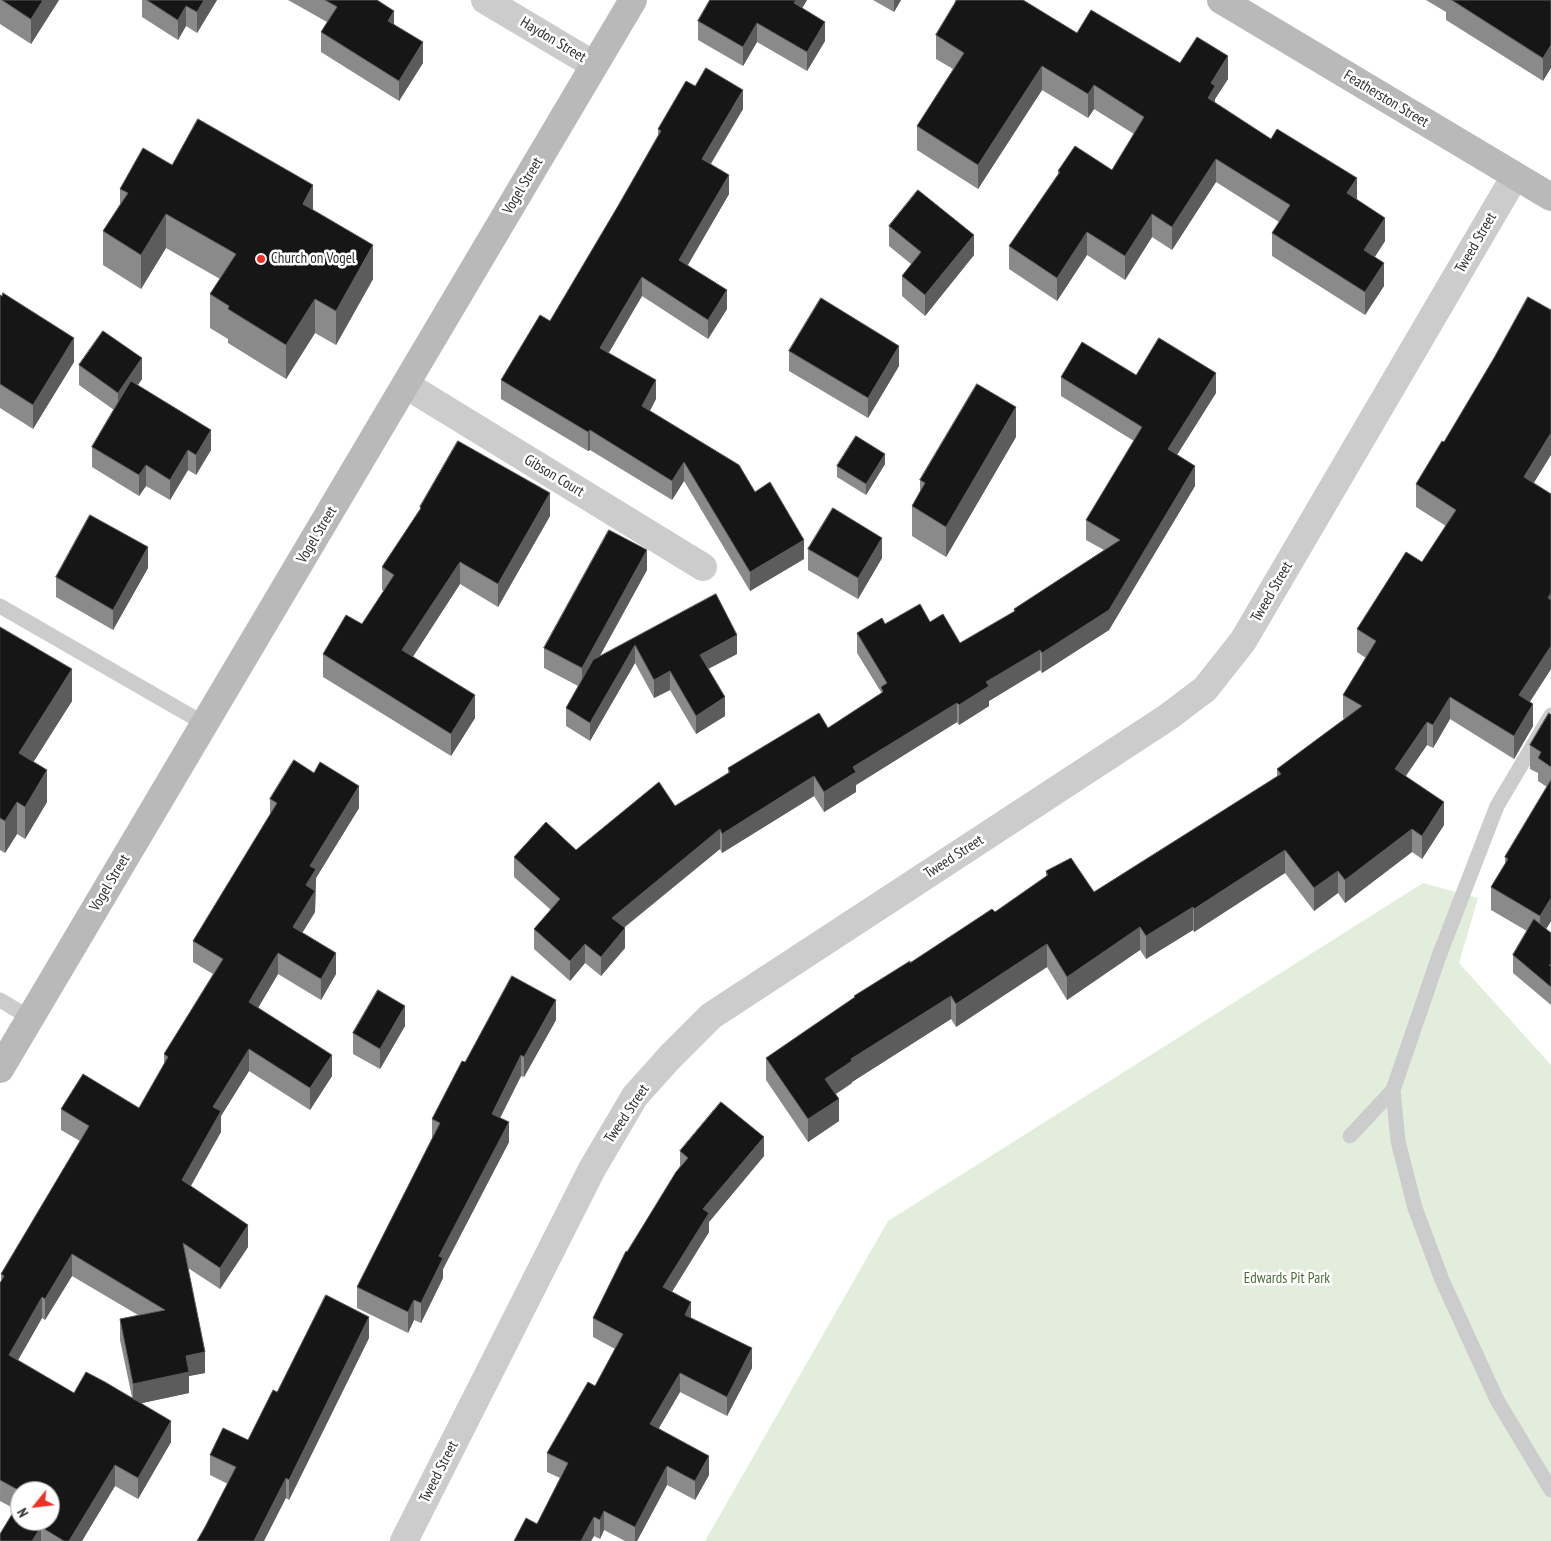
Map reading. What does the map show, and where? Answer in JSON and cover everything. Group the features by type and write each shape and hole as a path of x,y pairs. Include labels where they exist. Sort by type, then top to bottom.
{"main road":[{"name":"Vogel Street","path":"0,1069 633,0"},
{"name":"Featherston Street","path":"1221,0 1551,197"}],"street":[{"name":"Haydon Street","path":"485,0 594,65"},
{"name":"Tweed Street","path":"404,1541 592,1169 635,1096 711,1016 1168,718 1205,689 1243,641 1515,176"},
{"name":"Gibson Court","path":"406,385 703,567"}],"lane":[{"path":"0,606 205,724"},
{"path":"1350,1136 1393,1090 1439,956 1497,806 1551,715"},
{"path":"0,1000 30,1018"},
{"path":"1393,1090 1398,1141 1413,1199 1442,1280 1497,1400 1551,1490"}],"green space":[{"name":"Edwards Pit Park","path":"1423,883 1478,898 1459,963 1551,1065 1551,1541 705,1541 888,1221"}],"building":[{"path":"2,0 43,0 31,19"},
{"path":"147,0 204,0 197,12 186,6 178,20"},
{"path":"325,0 377,0 394,11 388,21 423,42 399,81 321,32 337,7"},
{"path":"710,0 796,0 794,3 825,22 807,52 757,23 743,47 698,21"},
{"path":"957,0 1023,0 1077,33 1091,10 1180,63 1197,37 1228,56 1211,83 1215,86 1208,98 1271,139 1277,129 1357,178 1347,193 1385,218 1364,250 1384,263 1365,292 1272,233 1290,205 1216,159 1172,227 1152,214 1125,256 1087,232 1057,278 1009,246 1060,172 1058,171 1075,146 1112,170 1144,117 1094,85 1088,94 1042,66 978,165 917,126 964,53 936,35"},
{"path":"1452,0 1551,0 1551,45 1543,58"},
{"path":"706,68 743,90 702,159 729,175 679,260 727,290 708,320 642,277 600,348 656,380 642,406 739,465 755,492 770,482 804,540 750,572 684,462 672,481 590,430 588,432 501,380 540,315 550,321 661,131 658,129 686,81 695,86"},
{"path":"198,119 313,185 303,204 373,245 336,311 315,299 286,345 228,309 229,306 210,294 236,254 166,214 141,255 103,231 128,193 120,189 143,148 172,165"},
{"path":"918,190 974,235 925,295 902,276 921,252 889,226"},
{"path":"3,293 74,338 33,405 0,384 0,295 2,296"},
{"path":"1528,297 1551,310 1551,433 1524,477 1551,494 1551,593 1548,598 1551,600 1551,646 1519,695 1533,704 1514,736 1450,697 1433,725 1427,722 1395,769 1444,802 1422,836 1412,829 1345,880 1338,871 1314,888 1285,850 1194,909 1193,907 1146,936 1140,927 1067,977 1047,944 956,1004 951,996 851,1059 852,1061 825,1079 839,1099 808,1119 766,1058 854,996 910,961 910,963 992,909 995,912 1048,875 1046,871 1071,858 1094,892 1281,774 1277,769 1362,706 1343,695 1376,641 1357,629 1406,552 1422,562 1456,510 1416,484 1442,441 1444,442"},
{"path":"821,298 899,346 868,398 789,351"},
{"path":"103,331 142,358 118,393 79,365"},
{"path":"1159,338 1216,373 1168,449 1195,466 1109,610 1042,653 1040,650 986,682 989,686 959,705 957,703 853,767 856,772 824,792 814,776 722,834 720,829 612,918 625,928 601,957 585,944 570,961 534,929 560,899 514,857 546,822 576,850 659,782 675,806 730,772 728,768 819,713 828,728 883,692 881,687 887,683 857,633 882,618 885,624 920,604 930,622 943,614 960,643 1015,611 1014,609 1120,540 1086,520 1142,427 1061,377 1082,342 1136,375"},
{"path":"131,381 211,430 196,455 188,450 170,480 146,465 139,475 92,447"},
{"path":"977,384 1016,407 946,527 912,506 925,483 920,480"},
{"path":"856,436 885,454 866,484 837,466"},
{"path":"458,441 550,493 498,584 460,562 402,650 475,695 451,734 323,654 346,615 362,624 394,575 382,567 421,508"},
{"path":"833,508 882,538 858,578 808,549"},
{"path":"90,515 148,547 113,610 56,577"},
{"path":"609,530 647,550 582,668 544,648"},
{"path":"716,594 737,635 700,655 725,697 696,716 670,671 654,680 635,645 590,723 566,708 593,660"},
{"path":"0,627 72,669 19,753 47,770 25,807 17,802 5,821 0,818"},
{"path":"1549,713 1551,715 1551,767 1538,758 1541,752 1530,745"},
{"path":"294,760 314,773 320,762 359,786 310,866 316,869 306,885 315,891 293,927 336,953 321,979 278,953 249,1002 332,1055 310,1088 249,1049 213,1107 221,1111 182,1180 248,1225 220,1268 183,1243 205,1352 186,1356 189,1372 133,1384 120,1319 165,1310 72,1254 45,1299 42,1297 9,1355 74,1393 86,1372 171,1421 138,1478 115,1465 69,1541 64,1541 48,1531 60,1531 60,1481 10,1481 10,1486 0,1480 0,1283 4,1276 1,1274 89,1126 61,1109 83,1074 139,1108 168,1057 164,1054 223,959 193,941 277,803 270,799"},
{"path":"1551,780 1551,898 1540,916 1491,887 1508,859 1505,857"},
{"path":"1534,919 1551,933 1551,965 1549,965 1551,966 1551,987 1513,955"},
{"path":"512,976 556,1000 524,1057 521,1055 492,1114 509,1122 439,1256 443,1258 421,1303 414,1300 408,1312 357,1287 440,1123 432,1119 462,1061 465,1062"},
{"path":"378,990 405,1006 380,1049 353,1033"},
{"path":"721,1102 764,1137 703,1209 709,1213 663,1287 691,1302 685,1315 752,1348 727,1397 680,1373 650,1424 709,1456 695,1481 667,1466 635,1527 604,1511 600,1520 594,1517 581,1541 514,1541 526,1518 537,1524 568,1463 547,1453 588,1382 595,1386 623,1334 593,1318 626,1251 676,1172 688,1158 680,1151"},
{"path":"326,1295 369,1317 289,1480 286,1478 254,1541 197,1541 236,1467 210,1455 223,1428 248,1440 273,1390 277,1392"},
{"path":"10,1518 10,1531 38,1531 32,1541 0,1541 0,1534"}],"place":[{"name":"Church on Vogel","path":"261,259"}]}
